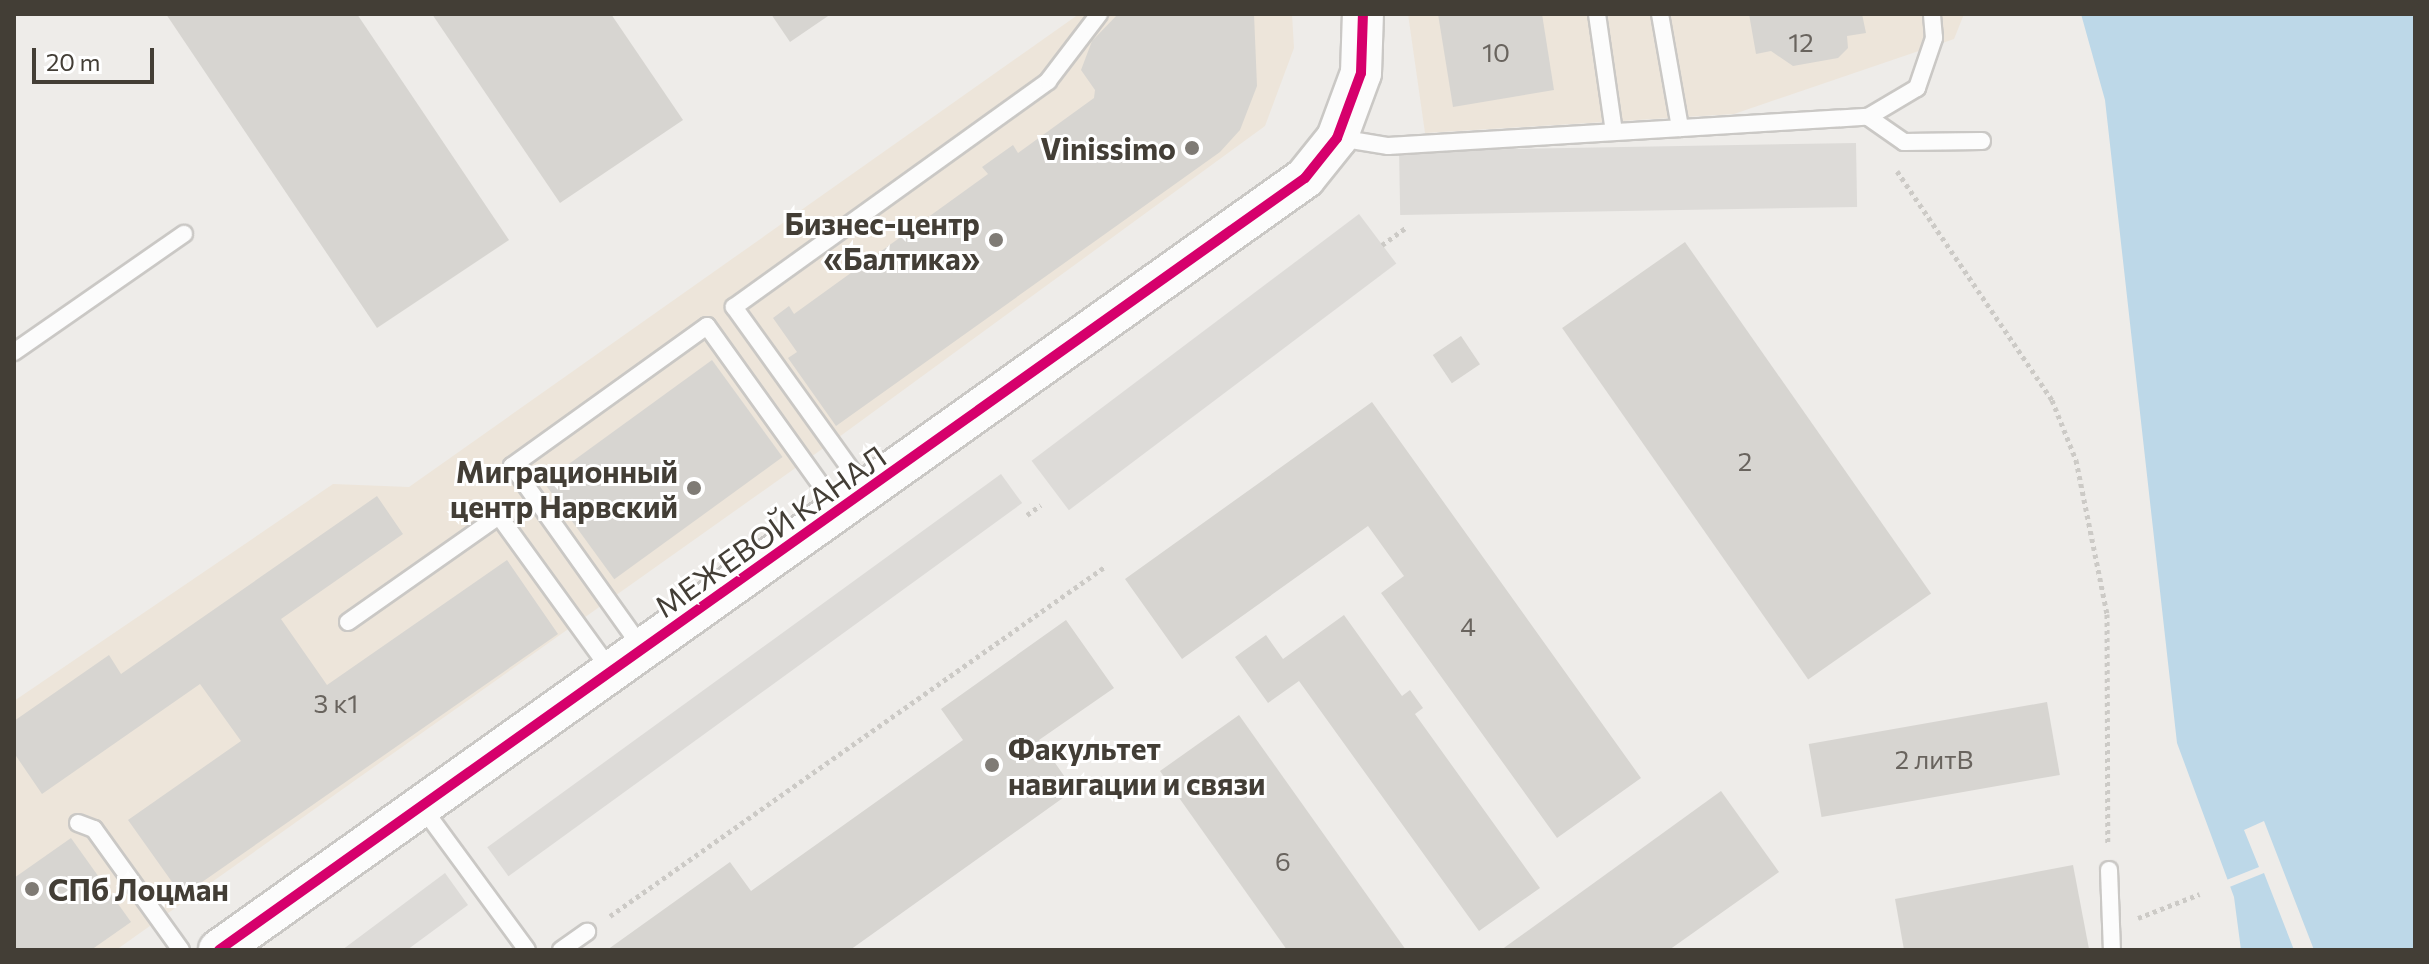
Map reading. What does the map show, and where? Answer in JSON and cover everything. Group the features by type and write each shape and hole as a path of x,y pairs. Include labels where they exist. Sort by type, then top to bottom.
{"street":[{"name":"МЕЖЕВОЙ КАНАЛ","path":"219,950 1269,207 1305,178 1337,138 1361,73 1363,14"}],"lane":[{"path":"853,501 734,307 1048,81 1099,14"},
{"path":"1597,14 1614,132"},
{"path":"1660,14 1680,128"},
{"path":"1337,138 1388,146 1868,117 1917,88 1934,38 1932,14"},
{"path":"1868,117 1904,142 1982,141"},
{"path":"14,352 184,234"},
{"path":"643,649 512,466 707,326 853,501"},
{"path":"348,622 499,516 612,672"},
{"path":"422,807 527,950"},
{"path":"92,824 181,950"},
{"path":"2109,870 2108,930 2112,950"},
{"path":"561,950 587,932"}],"path":[{"path":"1868,117 1876,140 2052,400 2076,460 2107,614 2109,870"},
{"path":"1382,245 1405,228"},
{"path":"1027,515 1041,505"},
{"path":"587,932 1106,566"},
{"path":"2108,930 2200,894"}],"shaded area":[{"path":"1079,14 1292,14 1294,48 1265,126 839,437 116,950 14,950 14,701 333,484 409,487"},
{"path":"1408,14 1964,14 1954,39 1734,114 1425,133"},
{"path":"1856,143 1857,207 1400,215 1399,151"},
{"path":"1359,214 1396,264 1069,510 1032,461"},
{"path":"1001,474 1022,503 508,876 487,847"},
{"path":"445,873 468,905 407,950 342,950"}],"water":[{"path":"2081,14 2415,14 2415,950 2241,950 2234,897 2177,743 2105,100"}],"pier":[{"path":"2264,821 2314,950 2294,950 2264,873 2227,888 2224,881 2259,867 2244,830"}],"building":[{"path":"166,14 357,14 509,240 377,328"},
{"path":"432,14 611,14 683,120 560,203"},
{"path":"771,14 831,14 790,42"},
{"name":"Бизнес-центр «Балтика»","path":"1118,14 1254,14 1257,86 1240,130 1220,152 836,426 788,358 797,352 773,318 789,306 794,314 988,174 982,167 1013,145 1018,153 1094,98 1095,90 1081,70 1092,41"},
{"path":"1438,14 1542,14 1554,90 1453,107"},
{"path":"1749,14 1862,14 1866,33 1847,36 1848,48 1838,58 1793,66 1771,51 1756,54"},
{"path":"1685,242 1931,593 1808,679 1562,328"},
{"path":"1461,336 1480,364 1452,383 1433,355"},
{"path":"712,360 783,457 614,579 544,482"},
{"path":"1372,402 1641,778 1557,838 1381,593 1404,576 1368,526 1182,659 1125,579"},
{"path":"377,496 403,534 281,619 327,685 507,560 558,634 182,896 128,820 241,741 200,684 42,794 14,753 14,721 109,655 121,674"},
{"path":"1344,615 1402,696 1410,690 1423,708 1415,714 1540,888 1479,931 1299,681 1268,703 1235,657 1266,635 1283,659"},
{"name":"Факультет навигации и связи","path":"1066,620 1114,688 1039,740 1074,790 850,950 607,950 730,862 751,891 963,740 941,709"},
{"path":"2047,702 2060,775 1822,817 1809,744"},
{"path":"1239,715 1406,950 1287,950 1160,771"},
{"path":"1721,791 1779,872 1669,950 1501,950"},
{"path":"71,838 131,922 91,950 14,950 14,878"},
{"path":"2073,865 2089,949 1904,950 1895,899"}],"cycle path":[{"path":"219,950 1305,178 1337,138 1361,73 1363,14"}],"place":[{"name":"Vinissimo","path":"1192,148"},
{"name":"Бизнес-центр «Балтика»","path":"996,240"},
{"name":"Миграционный центр Нарвский","path":"694,488"},
{"name":"Факультет навигации и связи","path":"992,765"},
{"name":"СПб Лоцман","path":"32,889"}]}
